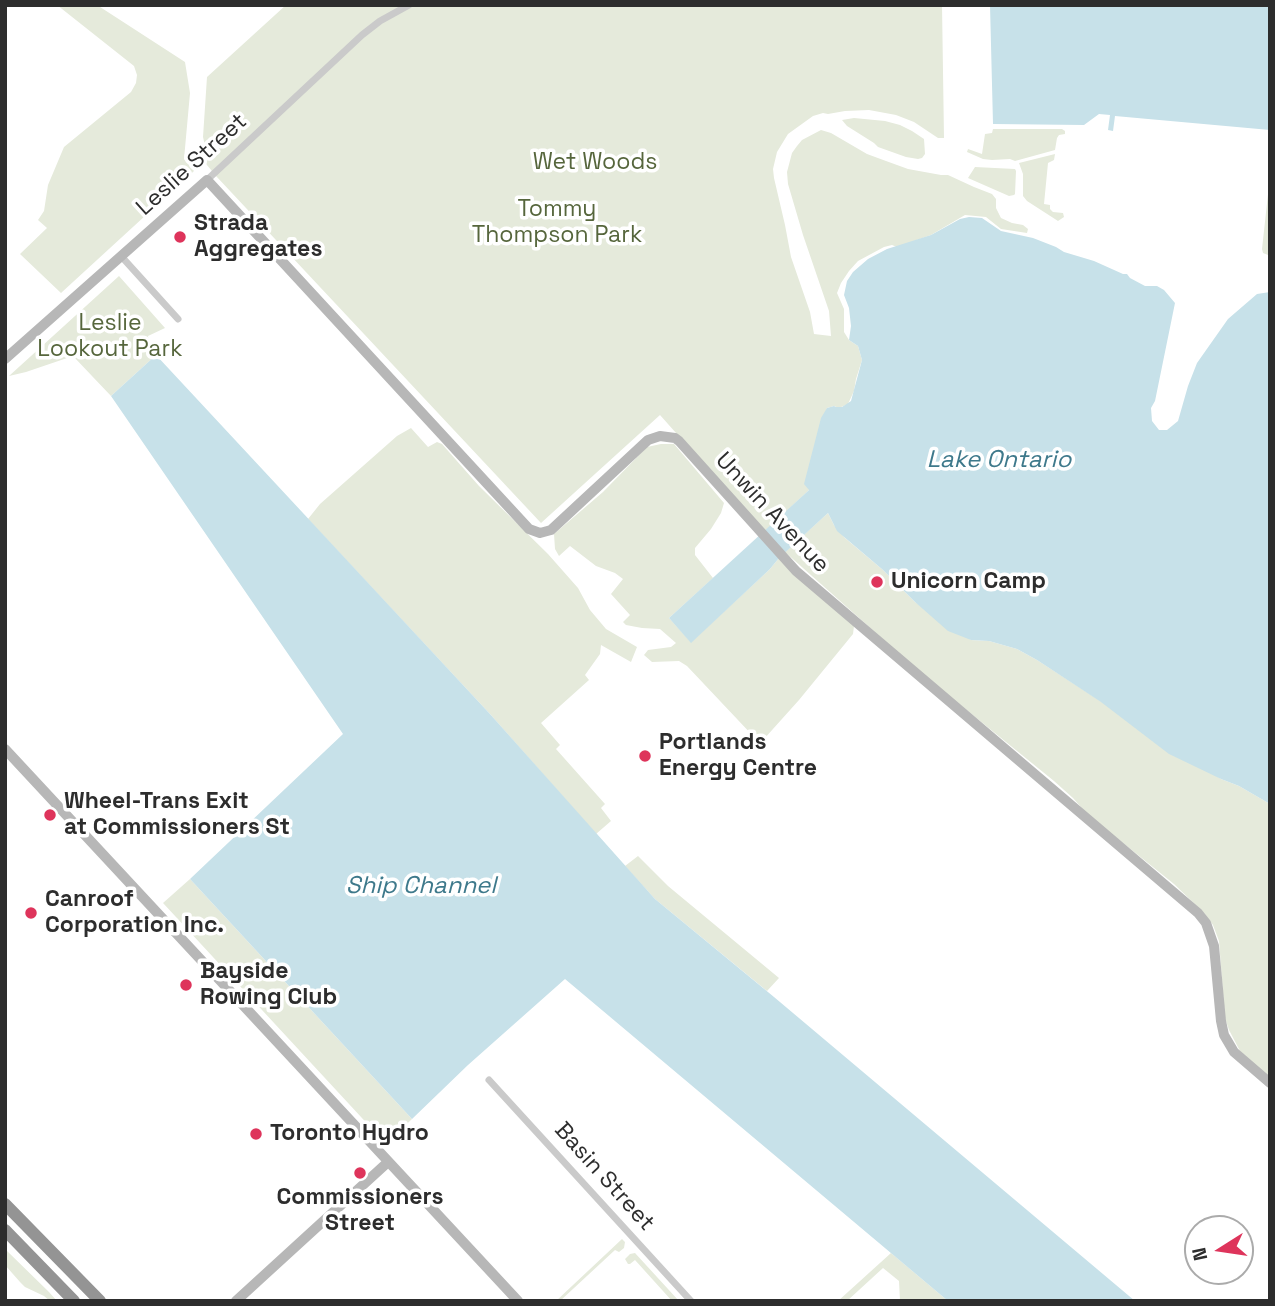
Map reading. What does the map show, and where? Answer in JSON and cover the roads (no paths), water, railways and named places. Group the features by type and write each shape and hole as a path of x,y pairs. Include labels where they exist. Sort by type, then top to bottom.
{"highway":[{"path":"5,1205 100,1301"},
{"path":"5,1230 74,1301"}],"street":[{"name":"Leslie Street","path":"5,359 207,180 362,35 380,21 409,5"},
{"name":"Unwin Avenue","path":"207,180 529,529 540,533 551,530 648,440 664,436 679,441 796,572 1198,913 1206,923 1214,946 1224,1035 1234,1052 1270,1083"},
{"path":"121,256 178,319"},
{"path":"5,749 518,1301"},
{"name":"Basin Street","path":"489,1080 691,1301"},
{"path":"236,1301 388,1162"}],"water":[{"path":"990,5 1270,5 1270,130 1115,116 1113,131 1108,130 1110,115 1099,114 1084,125 993,124"},
{"name":"Lake Ontario","path":"969,217 982,218 1001,231 1033,238 1127,274 1145,286 1157,286 1164,290 1175,303 1155,401 1151,408 1152,421 1159,430 1167,430 1178,421 1197,363 1228,319 1257,294 1270,292 1270,804 1239,786 1169,754 1101,702 1017,649 989,641 971,640 948,631 837,531 828,513 691,643 669,618 809,490 804,484 821,418 827,408 842,407 851,401 862,360 858,346 849,340 849,308 844,295 847,281 853,272 868,259 887,249 931,235"},
{"name":"Ship Channel","path":"156,355 490,714 655,899 1135,1301 948,1301 565,979 412,1119 190,879 343,734 111,396"}],"place":[{"name":"Strada Aggregates","path":"180,237"},
{"name":"Unicorn Camp","path":"877,582"},
{"name":"Portlands Energy Centre","path":"645,756"},
{"name":"Wheel-Trans Exit at Commissioners St","path":"50,815"},
{"name":"Canroof Corporation Inc.","path":"31,913"},
{"name":"Bayside Rowing Club","path":"186,985"},
{"name":"Toronto Hydro","path":"256,1134"},
{"name":"Commissioners Street","path":"360,1173"}],"park label":[{"name":"Wet Woods","path":"595,163"},
{"name":"Tommy Thompson Park","path":"557,223"},
{"name":"Leslie Lookout Park","path":"110,337"}]}
